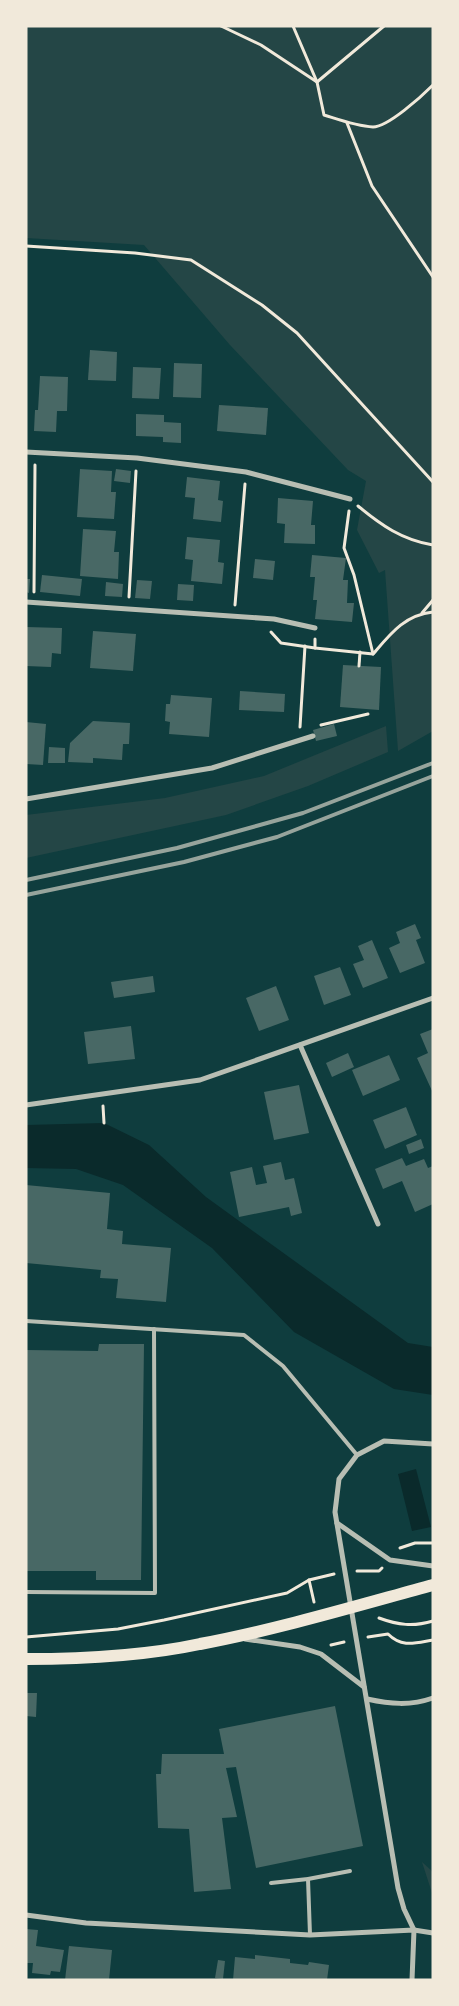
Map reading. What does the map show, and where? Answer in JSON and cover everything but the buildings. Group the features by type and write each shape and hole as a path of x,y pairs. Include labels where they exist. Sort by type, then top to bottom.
{"main road":[{"path":"26,1659 66,1659 200,1645 350,1608 433,1585"}],"street":[{"path":"26,452 137,458 246,472 350,499"},
{"path":"26,602 260,618 294,622 315,628"},
{"path":"26,799 212,768 313,736"},
{"path":"26,1105 200,1080 433,998"},
{"path":"300,1046 378,1224"},
{"path":"412,1980 414,1930 404,1909 398,1888 335,1512 339,1479 357,1455 384,1441 433,1444"},
{"path":"337,1523 390,1560 433,1566"},
{"path":"232,1637 300,1647 321,1654 364,1687"},
{"path":"367,1699 388,1704 414,1704 433,1698"},
{"path":"26,1915 86,1923 310,1935 414,1930 433,1933"}],"lane":[{"path":"26,1321 244,1335 283,1366 357,1455"},
{"path":"26,1592 155,1593 154,1329"},
{"path":"271,1883 308,1879 350,1871"},
{"path":"308,1879 310,1935"}],"path":[{"path":"220,26 261,45 317,82"},
{"path":"293,26 317,82 324,115 347,122 375,127 411,106 433,85"},
{"path":"317,82 384,26"},
{"path":"347,122 372,186 433,278"},
{"path":"26,246 135,253 191,260 262,305 297,333 433,482"},
{"path":"128,608 137,458"},
{"path":"26,464 35,464 34,602"},
{"path":"234,616 246,472"},
{"path":"350,499 386,529 422,544 433,545"},
{"path":"350,499 344,548 354,575 373,654"},
{"path":"373,654 398,625 421,613 433,600"},
{"path":"421,613 433,612"},
{"path":"260,618 281,643 373,654"},
{"path":"315,628 315,648"},
{"path":"299,740 305,646"},
{"path":"359,666 360,652"},
{"path":"313,736 311,728 368,714"},
{"path":"26,1637 118,1629 164,1620 287,1593 309,1580"},
{"path":"350,1608 399,1625 420,1625 433,1621"},
{"path":"321,1654 325,1646 388,1634 396,1642 409,1644 433,1640"}],"shaded area":[{"path":"26,26 433,26 433,731 398,751 385,570 379,573 357,530 366,481 348,470 230,345 144,245 26,238"},
{"path":"386,726 388,752 308,786 226,815 26,858 26,815 165,798 264,776"},
{"path":"104,1123 149,1145 206,1197 408,1343 433,1347 433,1395 394,1389 294,1332 212,1248 123,1185 76,1169 26,1168 26,1125"},
{"path":"416,1469 431,1527 412,1531 398,1474"},
{"path":"422,1862 433,1872 433,1893 432,1893"}],"railway":[{"path":"26,880 177,848 303,813 433,763"},
{"path":"26,895 184,862 277,837 433,776"}]}
